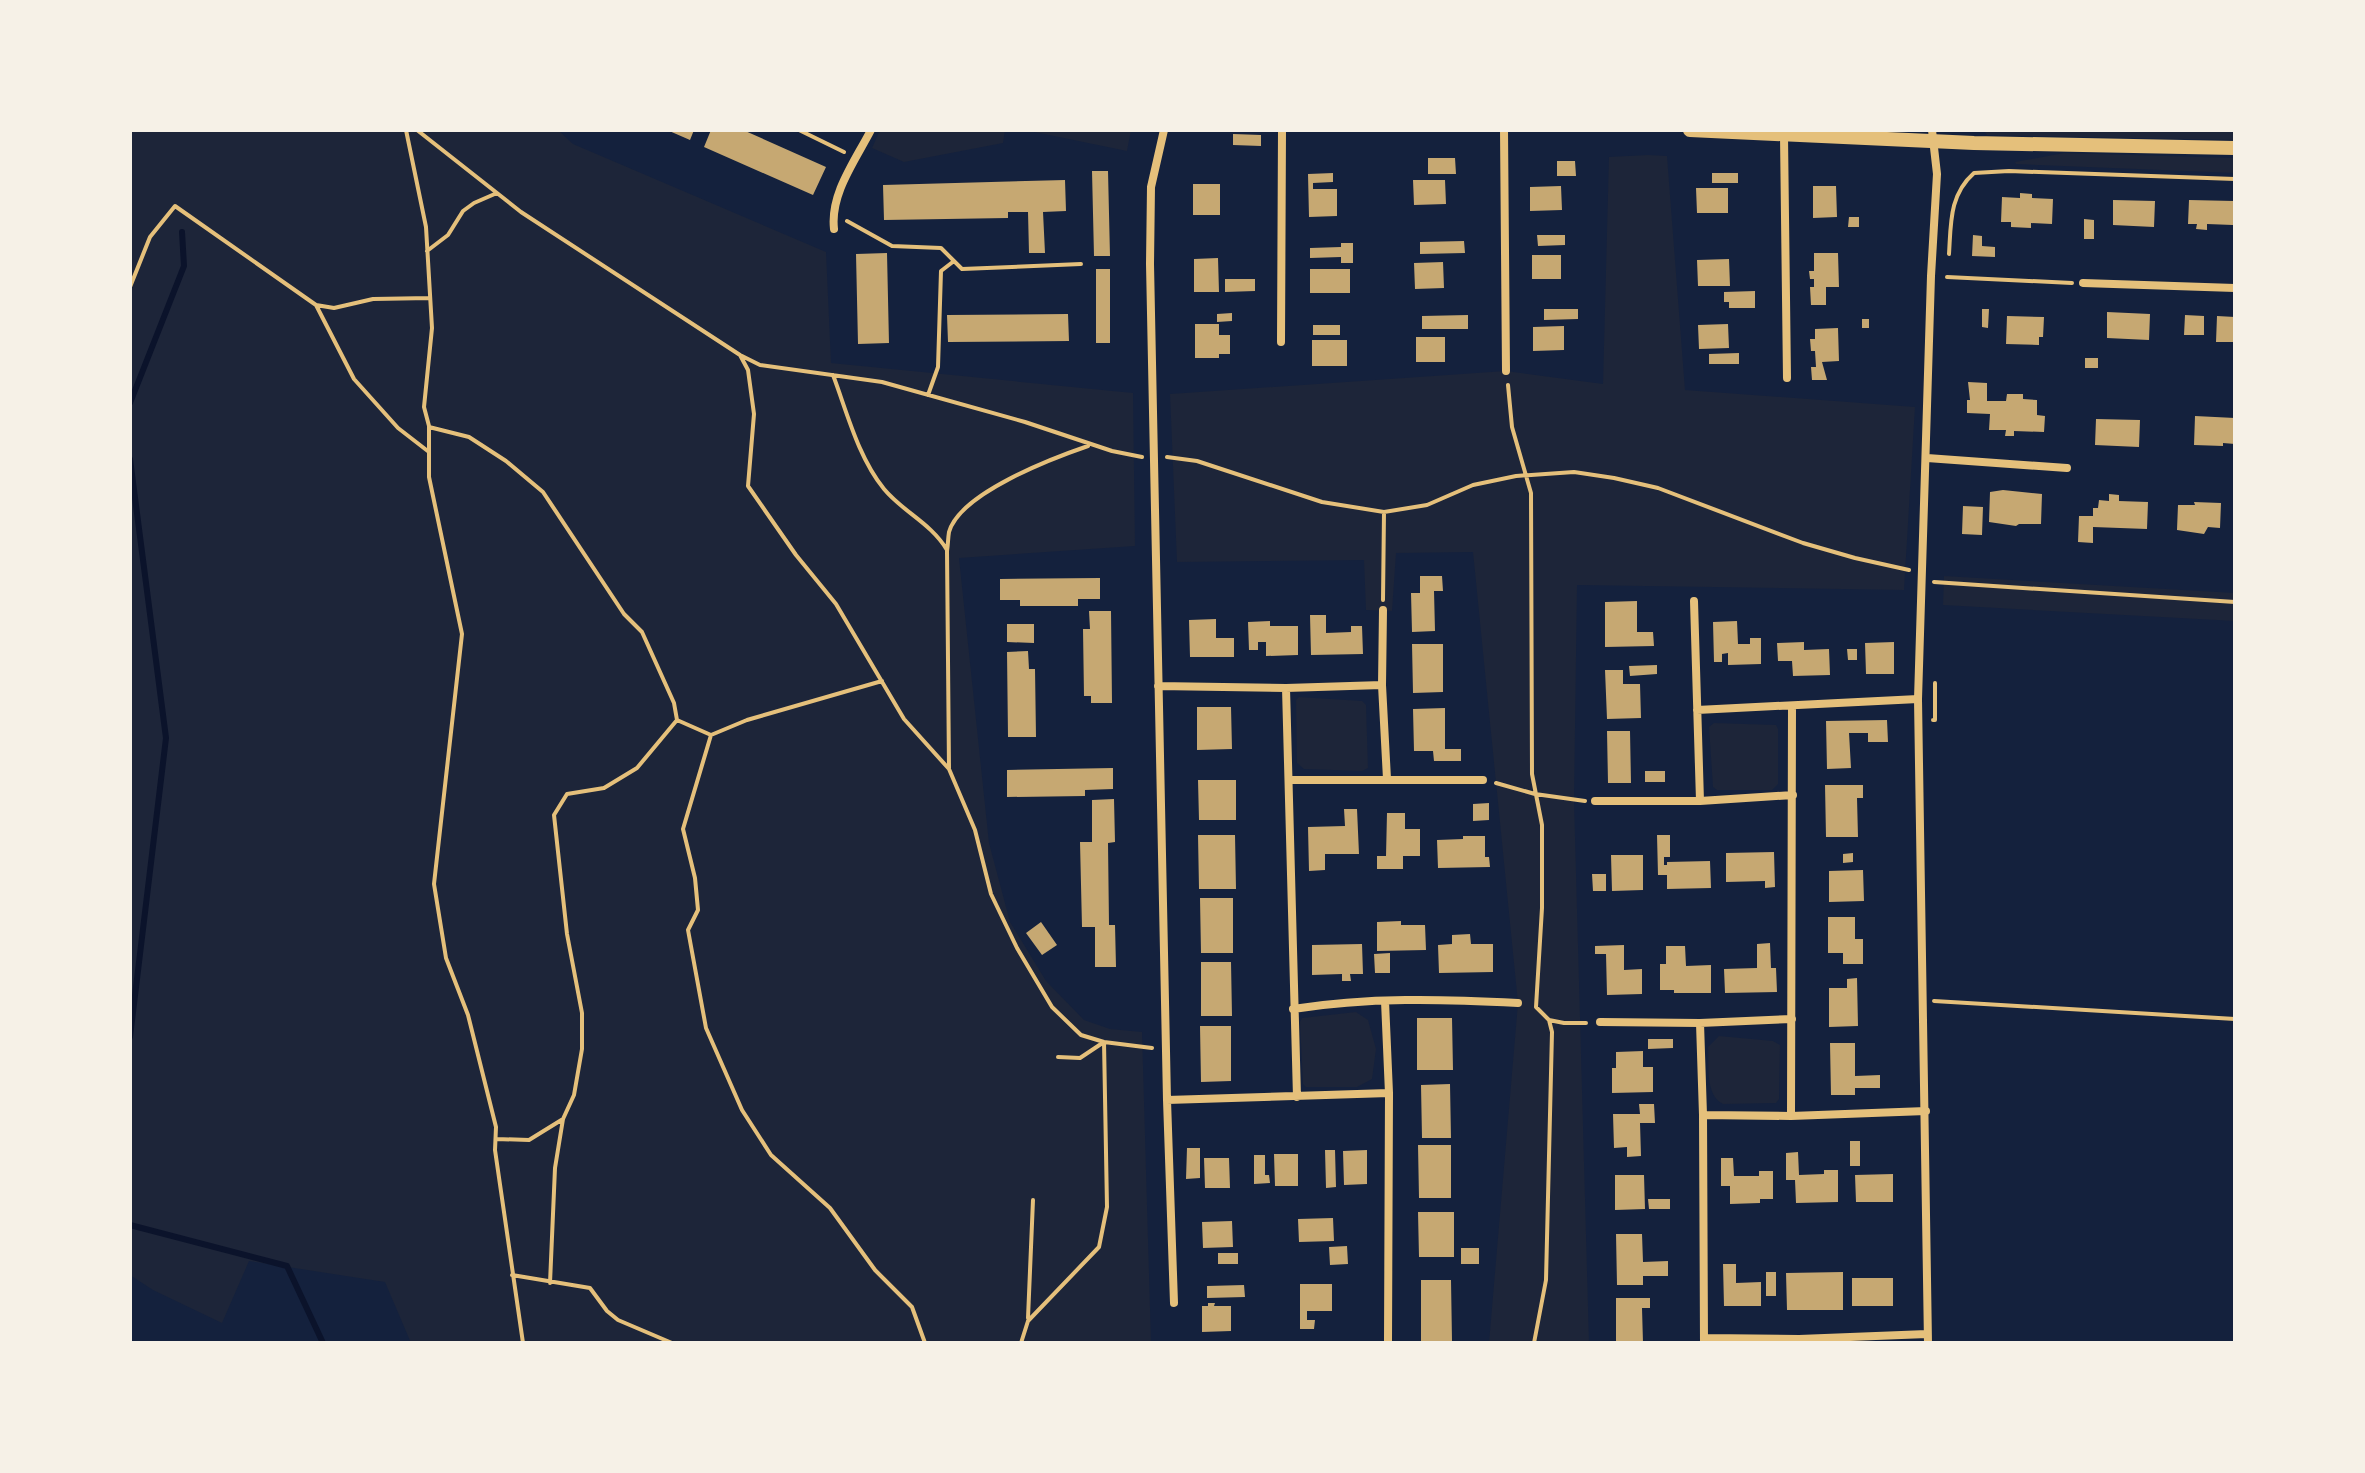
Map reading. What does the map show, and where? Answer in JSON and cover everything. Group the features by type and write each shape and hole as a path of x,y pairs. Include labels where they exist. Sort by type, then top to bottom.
{"street":[{"path":"834,229 832,214 837,196 871,130"},
{"path":"1164,130 1151,187 1158,686 1174,1303"},
{"path":"1281,342 1282,130"},
{"path":"1504,130 1506,371"},
{"path":"1690,130 1784,136 1933,136 2235,148"},
{"path":"1784,136 1787,378"},
{"path":"1700,1023 1704,1340 1928,1338 1918,699 1920,572 1937,174 1933,136"},
{"path":"2083,283 2235,288"},
{"path":"1927,458 2067,468"},
{"path":"1694,601 1700,801"},
{"path":"1383,610 1382,685 1387,779"},
{"path":"1158,686 1286,688 1382,685"},
{"path":"1286,688 1297,1097"},
{"path":"1697,710 1918,699"},
{"path":"1791,1116 1792,707"},
{"path":"1289,780 1483,780"},
{"path":"1595,801 1700,801 1793,795"},
{"path":"1293,1009 1338,1001 1443,999 1518,1003"},
{"path":"1385,1001 1389,1093 1388,1342"},
{"path":"1600,1022 1700,1023 1792,1019"},
{"path":"1167,1100 1389,1093"},
{"path":"1703,1115 1791,1116 1926,1111"}],"path":[{"path":"406,130 426,227 432,328 424,407 429,426 429,477 462,634 434,884 446,958 468,1015 496,1127 512,1275 523,1343"},
{"path":"417,130 521,212 760,365 882,382 1025,422 1091,445 1134,456 1170,456 1197,461 1322,502 1384,512 1427,505 1473,485 1525,475 1574,472 1614,478 1658,488 1803,543 1920,572"},
{"path":"799,130 857,158"},
{"path":"1946,290 1952,210 1957,193 1974,173 2009,171 2235,179"},
{"path":"427,251 448,235 463,211 497,193"},
{"path":"130,287 150,237 175,206 316,305 334,308 373,299 430,298"},
{"path":"832,214 892,246 941,248 962,269 1081,264"},
{"path":"928,395 938,367 941,271 954,261"},
{"path":"1947,277 2083,283"},
{"path":"316,305 354,379 398,428 429,452"},
{"path":"740,355 748,370 754,414 748,486 796,555 836,604 904,719 949,769 975,830 991,894 1017,948 1052,1007 1081,1035 1104,1042 1166,1048"},
{"path":"1506,371 1512,427 1531,493 1532,774 1542,825 1542,908 1536,1007 1549,1020 1552,1032 1546,1280 1534,1343"},
{"path":"833,375 871,470 885,490 939,537 947,551"},
{"path":"429,426 469,437 506,461 543,492 624,614 642,632 674,703 677,720 637,768 604,788 567,794 554,815 567,934 582,1013 582,1049 574,1095 563,1119 555,1168 550,1283"},
{"path":"949,769 947,551 950,530 983,495 1016,474 1091,445"},
{"path":"1383,610 1384,512"},
{"path":"1935,568 1935,583 2235,602"},
{"path":"1918,721 1935,720 1935,674"},
{"path":"677,720 711,735 747,720 882,681"},
{"path":"711,735 683,829 695,878 698,910 688,930 706,1028 742,1110 771,1155 830,1208 875,1270 912,1307 925,1343"},
{"path":"1483,780 1535,794 1574,801 1595,801"},
{"path":"1924,1001 2235,1019"},
{"path":"1549,1020 1564,1023 1600,1022"},
{"path":"1058,1057 1080,1058 1104,1042"},
{"path":"1028,1321 1099,1247 1107,1207 1104,1042"},
{"path":"496,1139 529,1140 563,1119"},
{"path":"1021,1343 1028,1321 1033,1200"},
{"path":"512,1275 590,1288 618,1320 672,1343"}],"shaded area":[{"path":"130,130 558,130 573,144 826,252 831,363 1133,393 1135,546 959,558 989,843 1010,922 1046,981 1084,1020 1110,1029 1142,1032 1151,1343 411,1343 385,1282 249,1261 222,1323 153,1290 130,1275"},
{"path":"880,130 1005,130 1003,143 904,162 872,148"},
{"path":"1025,130 1131,130 1127,151"},
{"path":"1983,130 2235,130 2235,140 1987,135"},
{"path":"2064,153 2235,158 2235,173 2015,162"},
{"path":"1667,156 1685,390 1915,407 1904,590 1577,585 1574,801 1589,1343 1489,1343 1518,1003 1473,552 1396,553 1392,611 1366,610 1364,560 1177,562 1170,394 1506,371 1603,384 1609,157"},
{"path":"1944,576 2235,593 2235,621 1943,605"},
{"path":"1299,697 1362,701 1366,705 1368,768 1362,771 1304,769 1297,763 1296,700"},
{"path":"1714,723 1776,725 1778,784 1772,790 1717,790 1713,787 1709,727"},
{"path":"1356,1012 1368,1020 1376,1049 1372,1079 1357,1087 1306,1087 1303,1084 1302,1018"},
{"path":"1719,1036 1773,1041 1780,1045 1779,1099 1776,1103 1723,1104 1717,1100 1709,1079 1708,1047"}],"building":[{"path":"667,130 694,130 690,140"},
{"path":"711,130 743,130 826,167 813,195 704,147"},
{"path":"1233,134 1261,135 1261,146 1233,145"},
{"path":"1428,158 1455,158 1456,174 1428,174"},
{"path":"1557,161 1575,161 1576,176 1557,176"},
{"path":"1092,171 1108,171 1110,256 1094,256"},
{"path":"1333,173 1333,182 1313,183 1313,189 1337,189 1337,216 1309,217 1308,174"},
{"path":"1712,173 1738,173 1738,183 1712,183"},
{"path":"1065,180 1066,211 1043,212 1045,253 1029,253 1028,212 1008,212 1008,218 884,220 883,185"},
{"path":"1413,180 1445,180 1446,204 1414,205"},
{"path":"1193,184 1220,184 1220,215 1193,215"},
{"path":"1561,186 1562,210 1530,211 1530,187"},
{"path":"1813,186 1836,186 1837,217 1813,218"},
{"path":"1696,188 1728,188 1728,213 1697,213"},
{"path":"2020,193 2032,194 2032,198 2053,199 2052,224 2031,223 2031,228 2011,227 2011,222 2001,222 2002,197 2020,198"},
{"path":"2113,200 2155,201 2154,227 2113,225"},
{"path":"2189,200 2234,201 2233,225 2207,224 2207,230 2196,229 2197,224 2188,224"},
{"path":"1849,217 1859,217 1859,227 1848,227"},
{"path":"2084,219 2094,220 2094,239 2084,239"},
{"path":"1537,235 1565,235 1565,245 1538,246"},
{"path":"1973,235 1982,236 1982,246 1995,247 1995,257 1972,256"},
{"path":"1464,241 1465,253 1420,254 1420,242"},
{"path":"1341,243 1353,243 1353,263 1341,263 1341,257 1310,258 1310,248 1341,247"},
{"path":"887,253 889,343 858,344 856,254"},
{"path":"1814,253 1838,253 1839,287 1826,287 1826,305 1811,305 1810,287 1814,287 1814,279 1810,279 1809,271 1814,271"},
{"path":"1532,255 1561,255 1561,279 1532,279"},
{"path":"1218,258 1219,292 1194,292 1194,259"},
{"path":"1729,259 1730,286 1698,286 1697,260"},
{"path":"1443,262 1444,288 1415,289 1414,263"},
{"path":"1096,269 1110,269 1110,343 1096,343"},
{"path":"1310,269 1350,269 1350,293 1310,293"},
{"path":"1225,279 1255,279 1255,291 1225,292"},
{"path":"1755,291 1755,308 1729,308 1729,302 1724,302 1724,292"},
{"path":"1544,309 1578,309 1578,319 1544,320"},
{"path":"1982,309 1989,309 1988,328 1982,327"},
{"path":"2107,312 2150,314 2149,340 2107,338"},
{"path":"1232,313 1232,321 1217,322 1217,314"},
{"path":"1068,314 1069,341 948,342 947,315"},
{"path":"1468,315 1468,329 1422,329 1422,316"},
{"path":"2185,315 2204,316 2204,335 2184,335"},
{"path":"2007,316 2044,317 2043,337 2039,337 2039,345 2006,344"},
{"path":"2217,316 2235,317 2235,342 2216,342"},
{"path":"1862,319 1869,319 1869,328 1862,328"},
{"path":"1195,324 1219,324 1219,335 1230,335 1230,354 1219,354 1219,358 1195,358"},
{"path":"1728,324 1729,348 1699,349 1698,325"},
{"path":"1313,325 1340,325 1340,335 1313,335"},
{"path":"1564,326 1564,350 1533,351 1533,327"},
{"path":"1838,328 1839,361 1822,362 1827,380 1812,380 1811,367 1816,367 1810,339 1815,339 1815,329"},
{"path":"1416,337 1445,337 1445,362 1416,362"},
{"path":"1312,340 1347,340 1347,366 1312,366"},
{"path":"1739,353 1739,364 1709,364 1709,354"},
{"path":"2085,358 2098,358 2098,368 2085,368"},
{"path":"1968,382 1987,383 1987,401 2006,401 2007,394 2023,394 2023,399 2037,400 2037,415 2045,416 2044,432 2014,431 2014,436 2005,436 2006,430 1989,430 1990,414 1967,413 1967,400 1970,400"},
{"path":"2195,416 2235,418 2235,444 2194,445"},
{"path":"2096,419 2140,420 2139,447 2095,445"},
{"path":"2003,490 2042,494 2041,524 2016,526 1989,522 1990,492"},
{"path":"2109,494 2119,495 2119,501 2148,502 2147,529 2093,527 2093,543 2078,542 2079,516 2093,516 2093,508 2098,508 2099,500 2109,501"},
{"path":"2194,502 2221,503 2220,528 2208,527 2204,534 2177,530 2178,505 2195,505"},
{"path":"1963,506 1983,507 1982,535 1962,534"},
{"path":"1420,576 1442,576 1443,591 1434,591 1435,631 1412,632 1411,593 1420,593"},
{"path":"1100,578 1100,599 1078,599 1078,606 1020,606 1020,600 1000,600 1000,579"},
{"path":"1637,601 1637,632 1653,632 1654,646 1605,647 1605,602"},
{"path":"1089,611 1111,611 1112,703 1091,703 1091,696 1084,696 1083,629 1090,629"},
{"path":"1310,615 1326,615 1326,633 1351,632 1351,626 1362,626 1363,654 1311,655"},
{"path":"1216,619 1216,638 1234,638 1234,657 1190,657 1189,620"},
{"path":"1270,621 1270,626 1298,626 1298,655 1266,656 1266,642 1258,642 1258,650 1249,650 1248,622"},
{"path":"1737,621 1738,644 1750,644 1750,638 1761,638 1761,664 1728,665 1728,653 1722,654 1722,662 1714,662 1713,622"},
{"path":"1007,624 1034,624 1034,643 1007,642"},
{"path":"1804,642 1804,650 1829,649 1830,675 1793,676 1792,661 1778,661 1777,643"},
{"path":"1894,642 1894,674 1866,674 1865,643"},
{"path":"1412,644 1443,644 1443,692 1413,693"},
{"path":"1847,649 1857,649 1857,660 1848,660"},
{"path":"1028,651 1029,669 1035,669 1036,737 1008,737 1007,652"},
{"path":"1657,665 1657,674 1630,676 1629,666"},
{"path":"1605,670 1623,670 1623,684 1640,684 1641,718 1607,719"},
{"path":"1197,707 1231,707 1232,749 1197,750"},
{"path":"1445,708 1445,749 1461,749 1461,761 1434,761 1433,751 1414,751 1413,709"},
{"path":"1887,720 1888,742 1868,742 1868,733 1849,733 1851,768 1827,769 1826,721"},
{"path":"1607,731 1630,731 1631,783 1608,783"},
{"path":"1113,768 1113,789 1085,790 1085,796 1007,797 1007,770"},
{"path":"1645,771 1665,771 1665,782 1645,782"},
{"path":"1198,780 1236,780 1236,820 1199,820"},
{"path":"1825,785 1863,785 1863,798 1857,798 1858,837 1826,837"},
{"path":"1114,799 1115,842 1108,843 1109,925 1115,925 1116,967 1095,967 1095,927 1082,927 1080,842 1092,842 1092,800"},
{"path":"1489,803 1489,820 1473,821 1473,804"},
{"path":"1344,809 1357,809 1359,854 1325,854 1325,870 1309,871 1308,827 1345,826"},
{"path":"1387,813 1405,813 1405,829 1420,829 1420,856 1403,856 1403,869 1377,869 1377,856 1386,856"},
{"path":"1198,835 1235,835 1236,889 1199,889"},
{"path":"1657,835 1670,835 1670,857 1664,857 1664,865 1667,862 1710,861 1711,888 1667,889 1667,875 1658,875"},
{"path":"1463,836 1485,836 1485,857 1489,857 1490,867 1438,868 1437,840 1463,839"},
{"path":"1774,852 1775,887 1765,888 1765,881 1726,882 1726,853"},
{"path":"1853,853 1853,862 1843,863 1843,854"},
{"path":"1611,855 1643,855 1643,890 1612,891"},
{"path":"1863,870 1864,901 1829,902 1829,871"},
{"path":"1592,874 1606,874 1606,891 1593,891"},
{"path":"1200,898 1233,898 1233,953 1201,953"},
{"path":"1828,917 1855,917 1855,939 1863,939 1863,964 1843,964 1843,953 1828,953"},
{"path":"1401,921 1401,925 1425,925 1426,950 1377,951 1377,922"},
{"path":"1041,922 1057,945 1042,955 1026,933"},
{"path":"1470,934 1471,944 1493,944 1493,972 1439,973 1438,945 1452,944 1452,935"},
{"path":"1770,943 1771,968 1776,968 1777,992 1725,993 1724,969 1757,968 1757,944"},
{"path":"1362,944 1363,974 1350,974 1351,981 1342,981 1342,974 1312,975 1312,945"},
{"path":"1624,945 1624,970 1642,969 1642,994 1607,995 1606,954 1595,954 1595,946"},
{"path":"1666,946 1685,946 1686,966 1711,965 1711,993 1660,990 1660,964 1666,964"},
{"path":"1390,953 1390,973 1375,973 1374,954"},
{"path":"1201,962 1231,962 1232,1016 1201,1016"},
{"path":"1857,978 1858,1026 1829,1027 1829,988 1847,988 1847,979"},
{"path":"1417,1018 1452,1018 1453,1070 1417,1070"},
{"path":"1200,1026 1231,1026 1231,1081 1201,1082"},
{"path":"1648,1039 1673,1039 1673,1048 1648,1049"},
{"path":"1830,1043 1855,1043 1855,1076 1880,1075 1880,1088 1855,1088 1855,1095 1831,1095"},
{"path":"1643,1051 1643,1067 1653,1067 1653,1092 1612,1093 1612,1068 1616,1068 1616,1052"},
{"path":"1450,1084 1451,1138 1422,1138 1421,1085"},
{"path":"1639,1104 1654,1104 1655,1123 1640,1123 1641,1156 1627,1157 1627,1147 1614,1148 1613,1114 1640,1114"},
{"path":"1850,1141 1860,1141 1860,1166 1850,1166"},
{"path":"1418,1145 1451,1145 1451,1198 1419,1198"},
{"path":"1187,1148 1200,1148 1200,1178 1186,1179"},
{"path":"1325,1150 1335,1150 1336,1187 1326,1188"},
{"path":"1367,1150 1367,1184 1344,1185 1343,1151"},
{"path":"1798,1152 1799,1175 1838,1170 1838,1202 1796,1203 1795,1180 1786,1180 1786,1153"},
{"path":"1274,1154 1298,1154 1298,1186 1275,1186"},
{"path":"1254,1155 1265,1155 1265,1175 1269,1175 1270,1183 1254,1184"},
{"path":"1204,1158 1229,1158 1230,1188 1205,1188"},
{"path":"1721,1158 1733,1158 1734,1176 1759,1176 1759,1171 1773,1171 1773,1199 1760,1199 1760,1203 1730,1204 1730,1186 1721,1186"},
{"path":"1893,1174 1893,1202 1856,1202 1855,1175"},
{"path":"1615,1175 1644,1175 1645,1209 1615,1210"},
{"path":"1648,1199 1670,1199 1670,1209 1649,1209"},
{"path":"1418,1212 1454,1212 1454,1257 1419,1257"},
{"path":"1333,1218 1334,1241 1299,1242 1298,1219"},
{"path":"1232,1221 1233,1247 1203,1248 1202,1222"},
{"path":"1616,1234 1642,1234 1643,1262 1668,1261 1668,1276 1643,1276 1643,1285 1617,1285"},
{"path":"1347,1246 1348,1264 1330,1265 1329,1247"},
{"path":"1461,1248 1479,1248 1479,1264 1461,1264"},
{"path":"1218,1253 1238,1253 1238,1264 1218,1264"},
{"path":"1723,1264 1736,1264 1736,1283 1761,1282 1761,1306 1724,1306"},
{"path":"1766,1272 1776,1272 1776,1296 1766,1296"},
{"path":"1843,1272 1843,1310 1787,1310 1786,1273"},
{"path":"1852,1278 1893,1278 1893,1306 1852,1306"},
{"path":"1421,1280 1451,1280 1452,1341 1421,1341"},
{"path":"1300,1284 1332,1284 1332,1311 1307,1311 1307,1320 1315,1320 1314,1329 1300,1329"},
{"path":"1244,1285 1245,1297 1207,1298 1207,1286"},
{"path":"1616,1298 1650,1298 1650,1308 1642,1308 1643,1343 1616,1343"},
{"path":"1208,1303 1231,1306 1231,1331 1202,1332 1202,1306 1208,1306"}],"waterway":[{"path":"130,403 184,266 182,232"},
{"path":"130,459 166,738 130,1037"},
{"path":"130,1225 287,1266 323,1343"}]}
